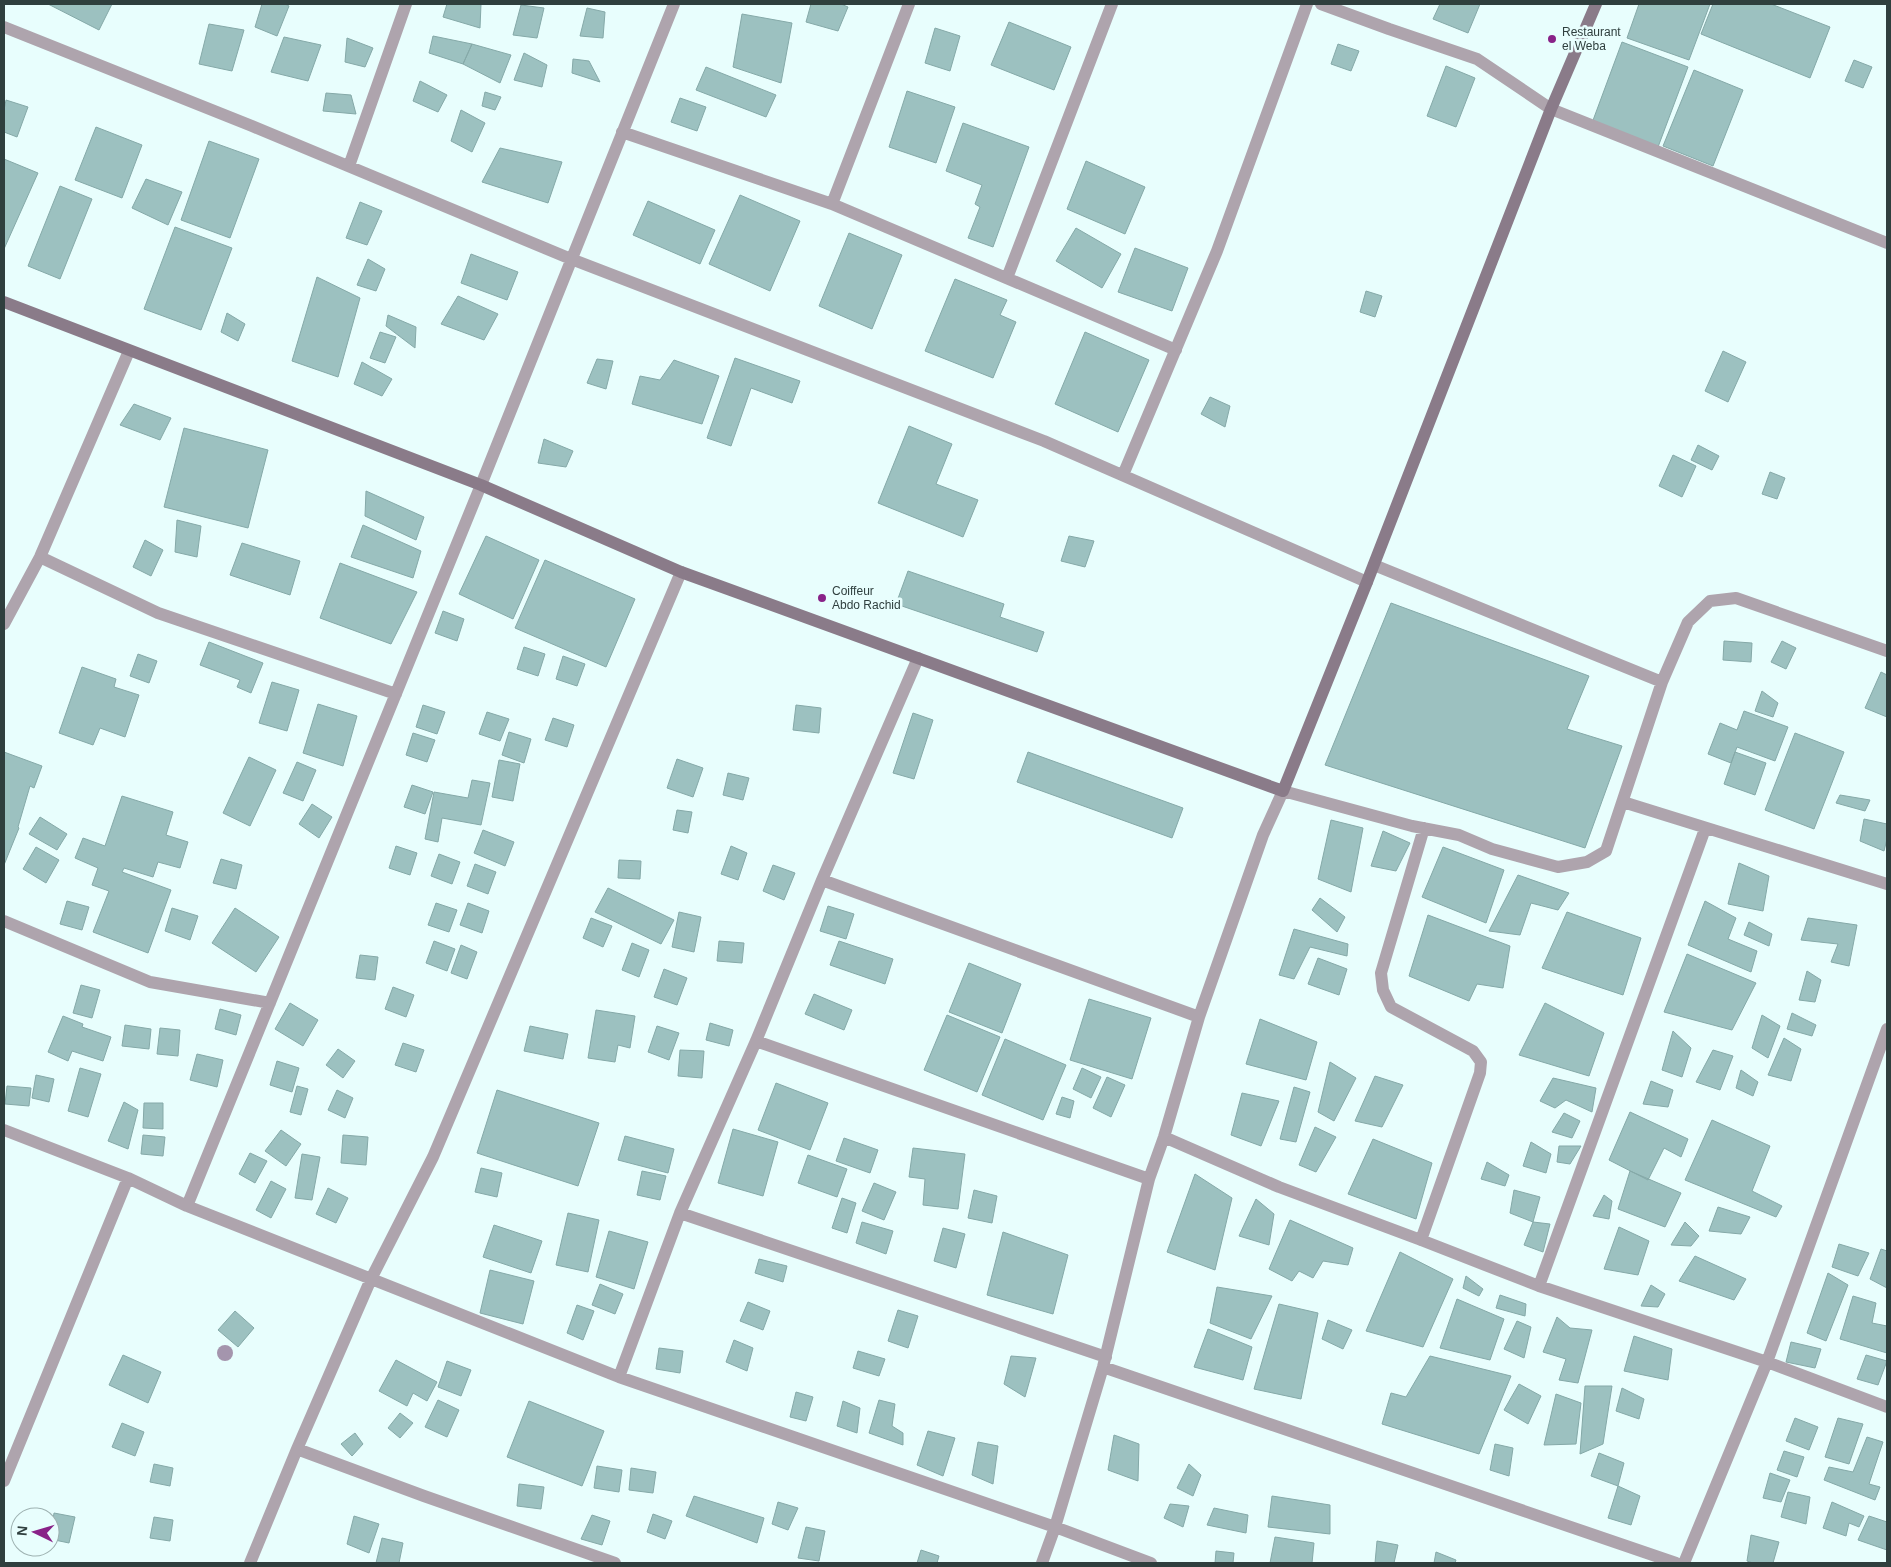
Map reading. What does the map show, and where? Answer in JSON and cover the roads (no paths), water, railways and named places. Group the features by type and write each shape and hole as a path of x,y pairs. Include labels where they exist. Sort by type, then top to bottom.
{"main road":[{"path":"4,302 481,485 681,572 1283,791 1374,565 1551,109 1596,4"}],"street":[{"path":"349,166 406,4"},
{"path":"187,1206 481,485 674,4"},
{"path":"832,204 909,4"},
{"path":"1007,278 1112,4"},
{"path":"1123,475 1217,251 1307,4"},
{"path":"1321,4 1477,59 1551,109 1887,243"},
{"path":"4,27 252,126 571,259 1035,437 1367,582"},
{"path":"622,132 832,204 1176,350"},
{"path":"4,624 40,557 129,350"},
{"path":"40,557 158,613 396,694"},
{"path":"1374,565 1662,682"},
{"path":"250,1563 371,1279 433,1157 681,572"},
{"path":"1042,1563 1055,1527 1105,1362 1149,1179 1164,1137 1199,1016 1263,835 1283,791 1424,828 1459,835 1492,849 1558,867 1587,862 1606,851 1662,682 1688,622 1710,601 1736,598 1887,651"},
{"path":"619,1377 680,1213 756,1041 822,880 918,658"},
{"path":"1623,802 1887,884"},
{"path":"1421,1240 1480,1074 1481,1062 1473,1051 1391,1007 1383,990 1381,973 1424,828"},
{"path":"1539,1286 1705,829"},
{"path":"822,880 1199,1016"},
{"path":"4,921 150,982 270,1003"},
{"path":"1684,1563 1767,1362 1887,1029"},
{"path":"756,1041 1149,1179"},
{"path":"4,1130 128,1178 187,1206 619,1377 1055,1527 1151,1563"},
{"path":"1164,1137 1279,1188 1539,1286 1767,1362 1887,1407"},
{"path":"4,1481 9,1452 128,1178"},
{"path":"680,1213 1676,1563"},
{"path":"297,1449 615,1563"}],"place":[{"name":"Restaurant el Weba","path":"1552,39"},
{"name":"Coiffeur Abdo Rachid","path":"822,598"}]}
